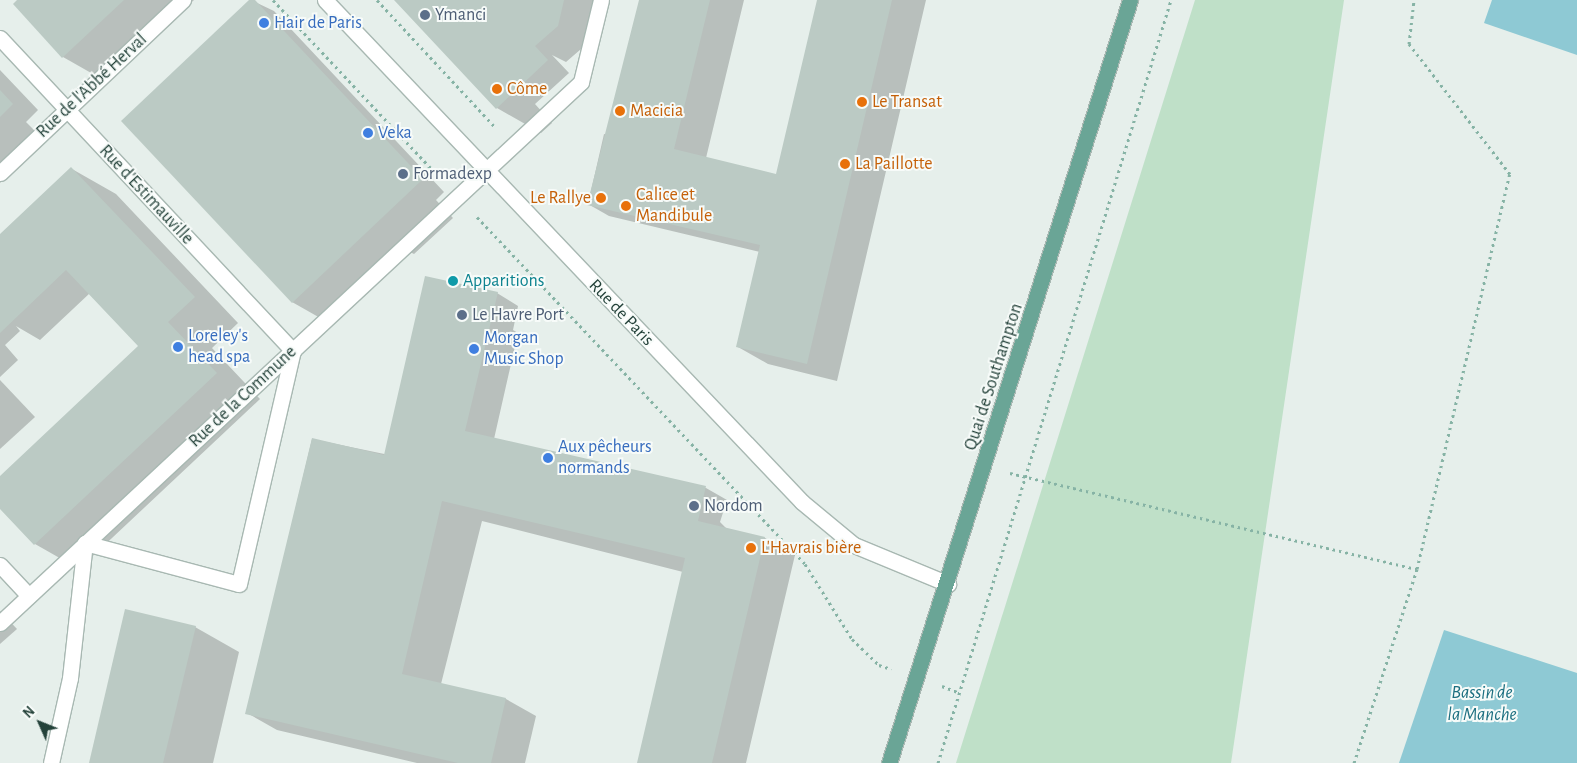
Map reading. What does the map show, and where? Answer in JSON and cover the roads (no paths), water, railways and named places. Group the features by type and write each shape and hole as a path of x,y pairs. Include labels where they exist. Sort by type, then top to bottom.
{"main road":[{"name":"Quai de Southampton","path":"889,763 985,467 1130,0"}],"street":[{"name":"Rue de l'Abbé Herval","path":"0,173 183,0"},
{"name":"Rue de Paris","path":"324,0 487,172 828,525 891,564 948,584"},
{"name":"Rue de la Commune","path":"0,623 487,172 581,82 601,0"},
{"name":"Rue d'Estimauville","path":"0,38 293,351"},
{"path":"51,763 70,678 86,544 239,584 293,351"},
{"path":"0,565 29,596"}],"water":[{"path":"1492,0 1577,0 1577,55 1484,23"},
{"name":"Bassin de la Manche","path":"1444,630 1577,673 1577,763 1399,763"}],"place":[{"name":"Ymanci","path":"425,15"},
{"name":"Hair de Paris","path":"264,23"},
{"name":"Côme","path":"497,89"},
{"name":"Le Transat","path":"862,102"},
{"name":"Macicia","path":"620,111"},
{"name":"Veka","path":"368,133"},
{"name":"La Paillotte","path":"845,164"},
{"name":"Formadexp","path":"403,174"},
{"name":"Le Rallye","path":"601,198"},
{"name":"Calice et Mandibule","path":"626,206"},
{"name":"Apparitions","path":"453,281"},
{"name":"Le Havre Port","path":"462,315"},
{"name":"Loreley's head spa","path":"178,347"},
{"name":"Morgan Music Shop","path":"474,349"},
{"name":"Aux pêcheurs normands","path":"548,458"},
{"name":"Nordom","path":"694,506"},
{"name":"L'Havrais bière","path":"751,548"}]}
